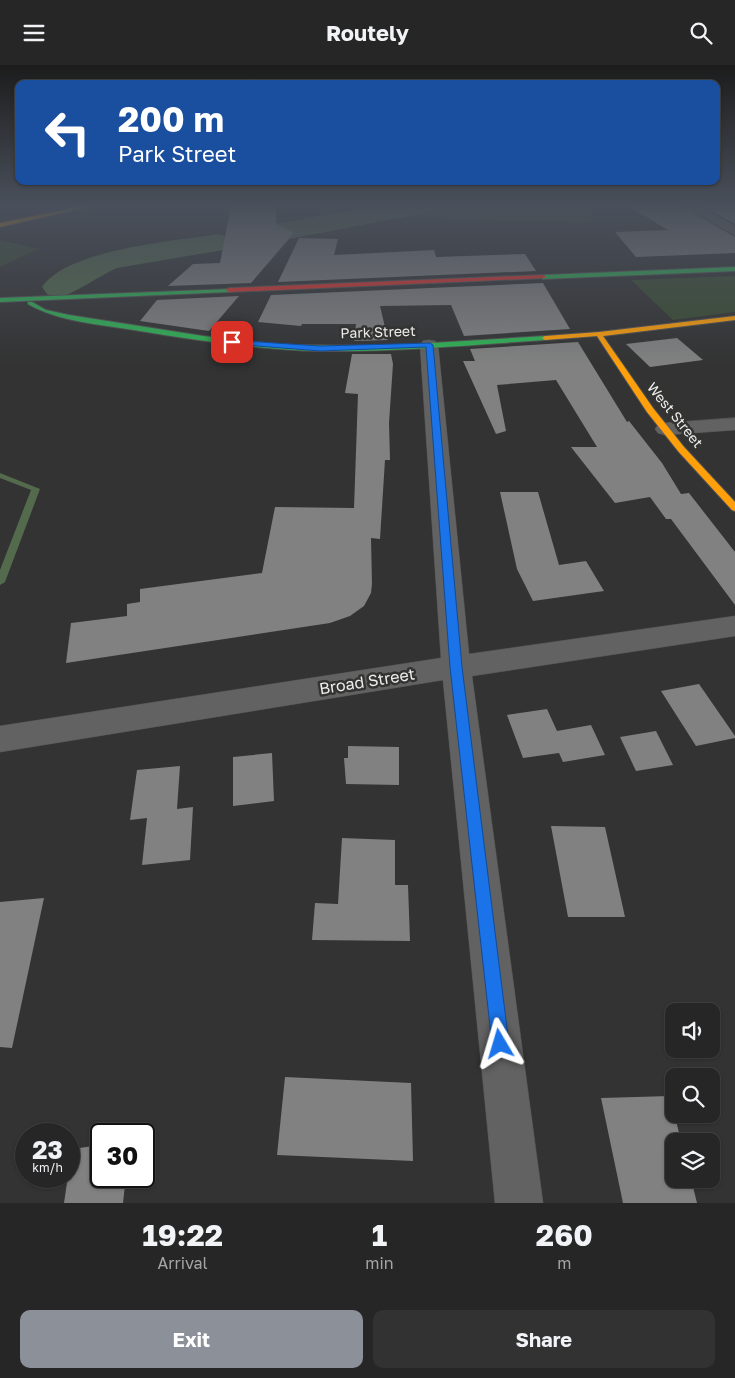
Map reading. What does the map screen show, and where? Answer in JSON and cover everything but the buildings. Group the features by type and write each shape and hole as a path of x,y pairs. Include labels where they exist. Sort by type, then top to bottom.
{"street":[{"path":"0,300 735,269"},
{"name":"Park Street","path":"29,299 30,303 35,307 69,317 243,343 320,348 430,345 599,334 735,318"},
{"name":"West Street","path":"599,334 640,397 665,429 735,507"},
{"path":"430,345 456,667 519,1203"},
{"path":"665,429 735,424"},
{"name":"Broad Street","path":"0,739 456,667 735,626"}],"green space":[{"path":"0,259 17,259 0,267"},
{"path":"735,276 735,312 673,320 631,280"}],"waterway":[{"path":"58,287 92,267 117,259"},
{"path":"0,475 36,489 0,582"}],"traffic: fast":[{"path":"543,277 735,269"},
{"path":"0,300 229,290"},
{"path":"30,303 44,311 69,317 203,338 284,347 316,349 382,348 545,338"}],"traffic: slow":[{"path":"545,338 599,334 735,318"},
{"path":"599,334 650,410 681,449 735,508"}],"traffic: jam":[{"path":"229,290 543,277"}],"route":[{"path":"232,342 320,348 430,345 456,667 500,1044"}]}
